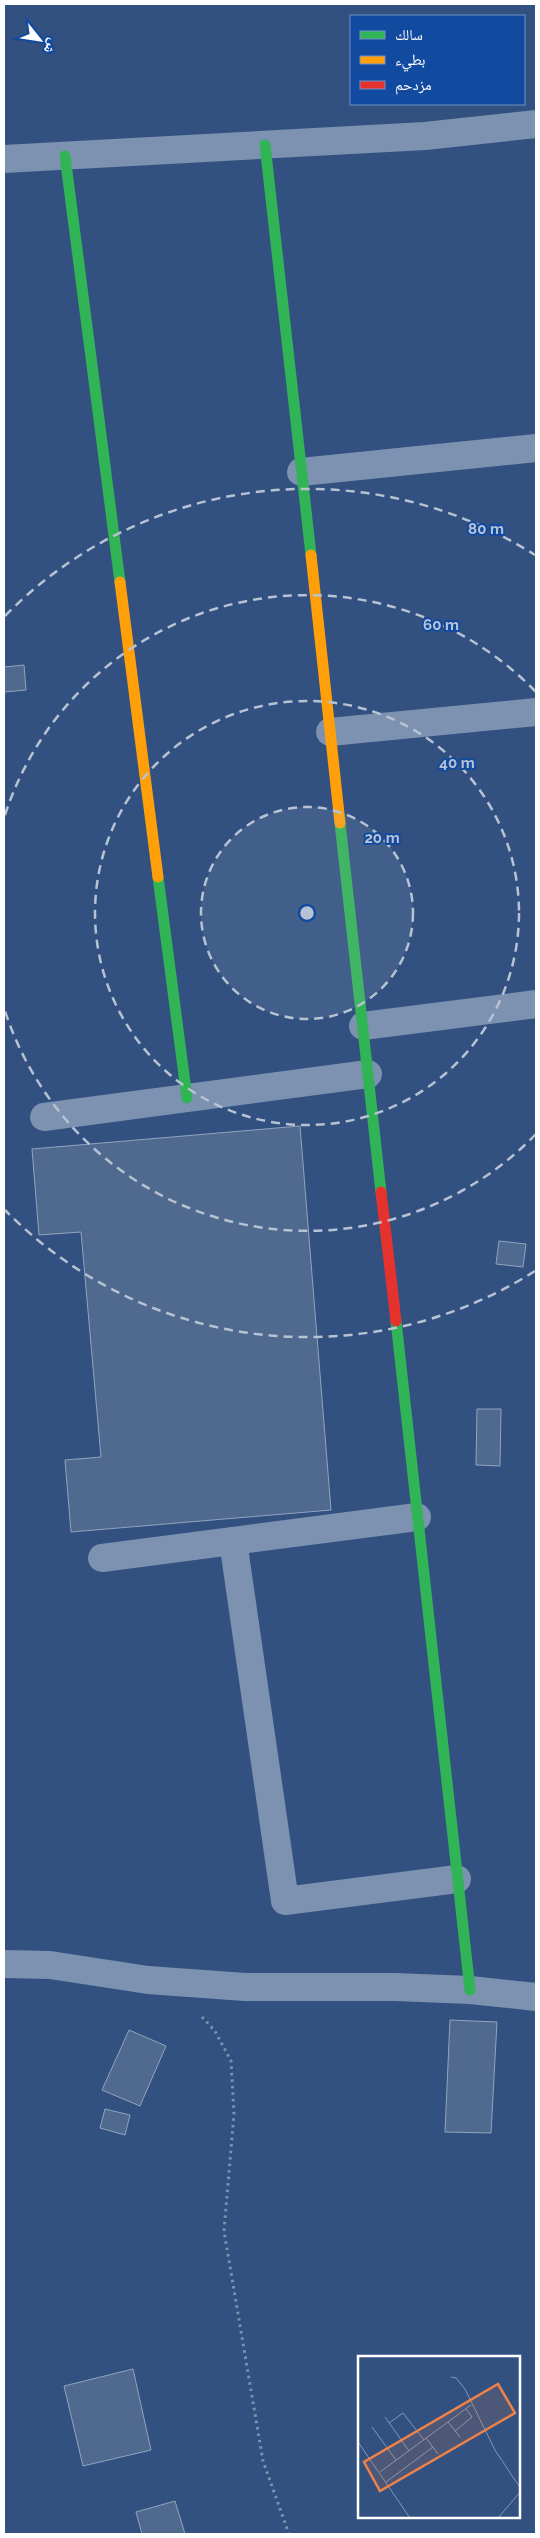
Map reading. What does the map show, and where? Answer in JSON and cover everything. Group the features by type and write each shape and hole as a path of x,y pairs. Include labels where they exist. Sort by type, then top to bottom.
{"street":[{"path":"4,160 425,136 536,124"},
{"path":"265,145 470,1990"},
{"path":"66,156 186,1098"},
{"path":"301,472 536,448"},
{"path":"330,732 536,712"},
{"path":"363,1026 536,1004"},
{"path":"44,1117 368,1074"},
{"path":"102,1558 417,1517"},
{"path":"233,1541 285,1901 457,1879"},
{"path":"4,1964 50,1965 148,1980 245,1987 470,1990 536,1997"}],"path":[{"path":"196,2014 205,2019 215,2031 231,2060 234,2114 224,2231 263,2461 289,2534"}],"building":[{"path":"24,665 26,690 4,692 4,667"},
{"path":"300,1126 331,1510 71,1532 65,1460 101,1457 81,1232 39,1235 32,1149"},
{"path":"499,1241 526,1244 523,1267 496,1264"},
{"path":"477,1409 501,1409 500,1466 476,1465"},
{"path":"450,2020 497,2022 491,2133 445,2132"},
{"path":"129,2030 166,2046 140,2106 102,2090"},
{"path":"105,2109 130,2115 125,2135 100,2128"},
{"path":"133,2369 151,2450 83,2466 64,2386"},
{"path":"175,2501 185,2534 142,2534 136,2512"}],"traffic: fast":[{"path":"265,145 311,555"},
{"path":"65,156 120,582"},
{"path":"340,823 381,1192"},
{"path":"158,877 187,1098"},
{"path":"396,1321 470,1990"}],"traffic: slow":[{"path":"311,555 340,823"},
{"path":"120,582 158,877"}],"traffic: jam":[{"path":"381,1192 396,1321"}]}
